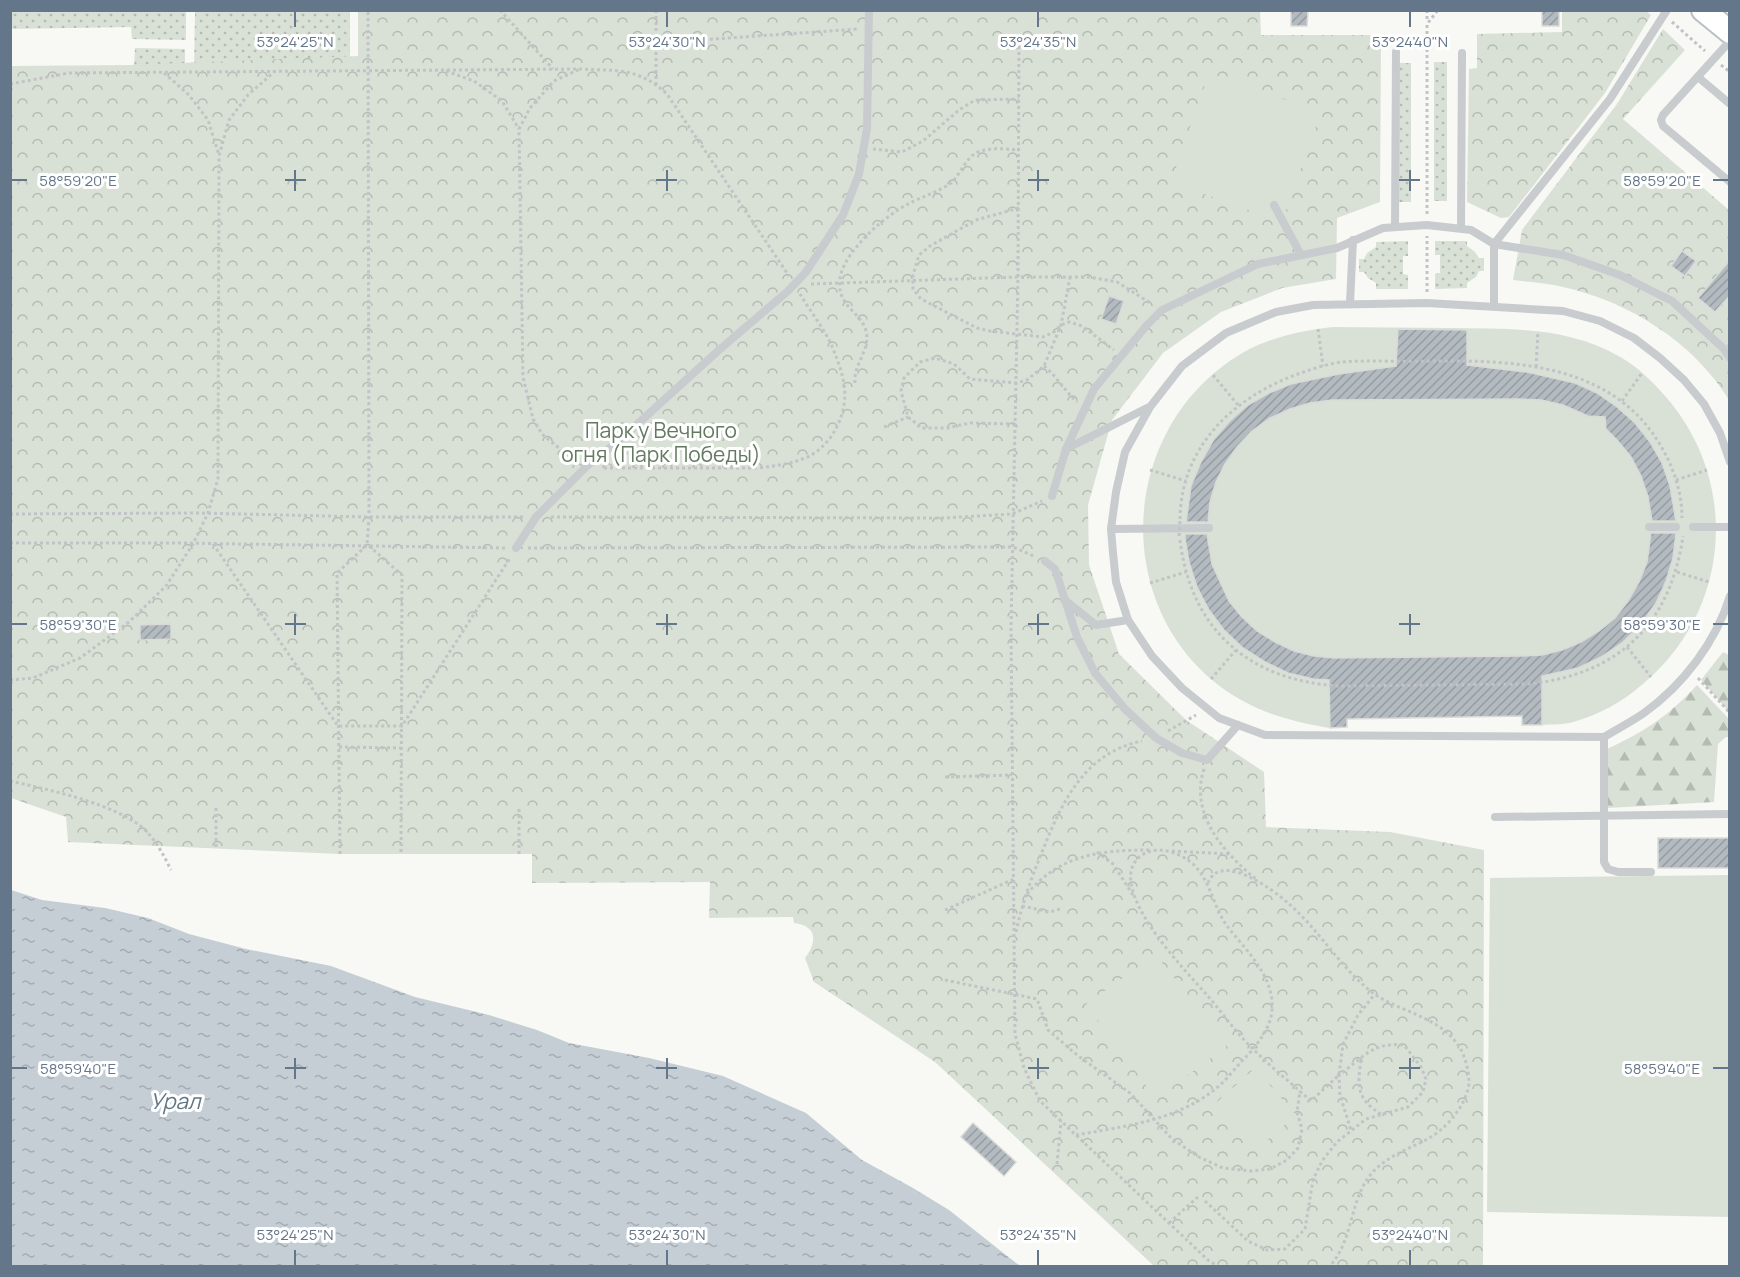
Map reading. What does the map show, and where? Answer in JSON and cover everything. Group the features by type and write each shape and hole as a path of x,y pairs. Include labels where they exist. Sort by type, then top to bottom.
{"main road":[{"path":"1703,10 1730,32"}],"lane":[{"path":"516,548 536,517 587,466 795,285 806,272 843,215 859,174 869,95 869,10"},
{"path":"1494,306 1494,244 1610,99 1666,13"},
{"path":"1730,41 1661,120 1663,126 1730,182"},
{"path":"1395,227 1396,52"},
{"path":"1461,228 1462,53"},
{"path":"1698,77 1730,104"},
{"path":"1274,206 1301,255"},
{"path":"1052,496 1066,449 1094,389 1162,310 1258,264 1337,248 1383,228 1427,225 1472,230 1494,244 1563,255 1620,275 1672,301 1723,348 1730,358"},
{"path":"1350,303 1353,240"},
{"path":"1730,462 1720,433 1704,404 1684,380 1634,338 1600,321 1563,311 1494,306 1426,303 1313,305 1276,312 1226,333 1182,366 1150,406 1125,452 1111,530 1116,582 1128,620 1152,656 1182,688 1219,718 1265,735 1604,737 1643,714 1668,694 1691,670 1725,610 1730,596"},
{"path":"1066,449 1150,406"},
{"path":"1649,527 1679,526"},
{"path":"1693,527 1730,527"},
{"path":"1111,530 1209,528"},
{"path":"1045,561 1055,569 1077,637 1095,673 1125,710 1156,738 1182,753 1207,760 1238,725"},
{"path":"1064,599 1096,625 1128,620"},
{"path":"1604,737 1604,862 1608,869 1618,872 1652,872"},
{"path":"1495,817 1730,814"}],"path":[{"path":"340,854 337,573 368,545 368,10"},
{"path":"500,10 554,69"},
{"path":"656,10 656,84"},
{"path":"1426,303 1427,10"},
{"path":"1427,24 1438,10"},
{"path":"1666,13 1730,72"},
{"path":"656,43 869,28"},
{"path":"1019,34 1019,208 1011,628 1015,1034 1024,1068 1040,1101 1209,1261 1218,1266"},
{"path":"10,84 69,73 580,69 642,75 667,94 795,285 835,352 845,387 843,409 836,430 823,446 807,457 782,465 759,468 615,469 587,466 576,462 542,434 527,401 523,377 519,129 530,108 554,81 580,69"},
{"path":"442,70 474,81 502,101 519,129"},
{"path":"10,680 33,678 80,658 129,622 166,586 193,544 208,513 218,479 219,156 230,120 248,95 276,71"},
{"path":"163,72 189,96 208,120 219,156"},
{"path":"863,148 902,152 923,141 959,110 975,100 1019,99"},
{"path":"855,383 855,370 866,344 866,329 846,305 840,283 845,264 860,243 896,211 941,190 953,181 975,153 1000,148 1019,150"},
{"path":"1019,208 976,220 930,246 919,255 913,281 914,289 921,299 977,328 990,331 1043,337 1069,322 1082,326 1122,355"},
{"path":"795,285 1018,277 1089,277 1117,282 1162,310"},
{"path":"1015,424 970,423 947,428 922,428 908,417 901,391 904,378 920,362 935,358 954,364 970,379 1016,383 1027,380 1044,366 1061,325 1071,277"},
{"path":"1318,329 1323,366"},
{"path":"1536,367 1538,331"},
{"path":"1679,526 1682,509 1669,460 1641,418 1601,387 1578,377 1536,367 1478,361 1341,362 1267,386 1238,405 1209,435 1195,458 1186,481 1180,509 1179,536 1185,572 1191,589 1203,613 1236,650 1262,667 1286,678 1312,685 1340,686 1528,684 1554,682 1588,671 1605,663 1627,647 1646,628 1661,606 1676,572 1683,534"},
{"path":"1044,366 1085,408"},
{"path":"1622,401 1642,374"},
{"path":"1213,375 1238,405"},
{"path":"884,427 908,417"},
{"path":"1150,470 1186,481"},
{"path":"1676,480 1707,470"},
{"path":"213,543 338,726"},
{"path":"368,545 402,575 401,854"},
{"path":"402,726 516,548"},
{"path":"1150,583 1185,572"},
{"path":"1676,572 1709,582"},
{"path":"1627,647 1652,677"},
{"path":"1211,679 1236,650"},
{"path":"1691,670 1730,713"},
{"path":"1014,940 1024,898 1056,816 1070,790 1094,764 1124,745 1156,738 1207,708"},
{"path":"338,726 402,726"},
{"path":"339,747 401,748"},
{"path":"1207,760 1200,785 1203,808 1214,836 1228,854 1289,904 1375,994 1391,1005 1439,1027 1456,1041 1466,1062 1469,1085 1463,1105 1448,1125 1426,1141 1395,1155 1378,1167 1363,1186 1354,1206 1348,1235 1337,1259 1330,1266"},
{"path":"945,777 1013,775"},
{"path":"10,781 92,803 125,816 144,829 159,846 171,870"},
{"path":"216,808 216,849"},
{"path":"519,808 519,854"},
{"path":"1024,898 1040,879 1059,866 1097,852 1153,850 1228,854"},
{"path":"1076,1135 1137,1124 1185,1108 1219,1085 1253,1049 1268,1028 1273,1004 1269,986 1257,964 1216,908 1208,883 1192,862 1173,853 1153,850 1141,856 1134,862 1131,871 1131,885 1137,902"},
{"path":"1097,852 1113,864 1154,933 1253,1049 1311,1101 1339,1074 1367,1053 1386,1044 1404,1045 1421,1067 1426,1079 1423,1092 1408,1107 1366,1119 1337,1142 1322,1161 1313,1180 1305,1229 1285,1249 1267,1251 1248,1241 1205,1201"},
{"path":"1208,883 1211,875 1229,871 1261,883"},
{"path":"945,910 1014,879"},
{"path":"1022,906 1050,912 1063,908"},
{"path":"945,980 1037,999 1048,1030 1077,1055 1130,1093 1172,1139 1199,1157 1223,1168 1250,1171 1269,1169 1287,1160 1298,1148 1302,1130 1297,1112 1300,1091"},
{"path":"1351,1130 1340,1095 1339,1074 1343,1044 1358,1015 1375,994"},
{"path":"1361,1058 1360,1094 1368,1106 1382,1115"},
{"path":"1057,1164 1061,1120"},
{"path":"1169,1223 1198,1197"}],"green space":[{"name":"Парк у Вечного огня (Парк Победы)","path":"358,10 1260,10 1261,35 1381,35 1380,202 1337,218 1336,279 1282,288 1221,312 1163,353 1112,420 1088,505 1089,565 1119,654 1186,720 1264,772 1266,827 1390,832 1484,850 1483,1266 1154,1266 935,1062 814,982 805,958 813,941 808,927 794,923 793,917 709,918 710,882 532,883 532,854 340,854 68,842 66,817 11,798 11,66 130,65 358,56"},
{"path":"10,11 186,11 186,40 132,39 131,27 11,29"},
{"path":"195,11 350,11 350,62 194,68"},
{"path":"1562,11 1646,11 1651,15 1605,93 1509,217 1501,218 1467,202 1469,69 1477,68 1477,34 1562,32"},
{"path":"1663,29 1685,50 1623,119 1729,210 1729,400 1697,360 1658,327 1635,314 1588,294 1563,287 1513,280 1522,230 1617,104"},
{"path":"135,48 185,49 185,70 134,68"},
{"path":"1434,62 1447,62 1447,201 1434,201"},
{"path":"1398,63 1411,63 1411,202 1398,202"},
{"path":"1209,73 1321,112 1282,222 1171,182"},
{"path":"1408,241 1408,256 1403,256 1403,274 1408,275 1408,289 1376,289 1376,283 1364,272 1359,272 1359,259 1364,259 1367,253 1376,247 1376,242"},
{"path":"1435,241 1467,241 1467,246 1479,258 1484,258 1484,271 1479,271 1476,277 1467,283 1467,288 1435,289 1435,274 1440,273 1440,255 1435,255"},
{"path":"1333,327 1517,329 1560,335 1581,340 1622,358 1646,376 1666,397 1690,431 1706,467 1714,506 1715,545 1709,583 1695,619 1673,653 1644,683 1611,707 1566,724 1542,725 1542,697 1329,700 1330,728 1285,718 1243,701 1210,678 1184,650 1164,618 1150,582 1144,545 1144,506 1152,468 1167,432 1184,405 1205,381 1244,352 1276,338"},
{"path":"1723,652 1729,655 1729,712 1701,680"},
{"path":"1697,685 1729,719 1729,737 1718,744 1714,802 1608,808 1607,749 1656,722"},
{"path":"1729,875 1729,1217 1487,1212 1490,878"},
{"path":"1156,955 1227,1046 1156,1099 1086,1004"},
{"path":"1255,1068 1296,1115 1258,1148 1217,1102"}],"water":[{"name":"Урал","path":"11,890 42,900 105,908 148,918 189,934 246,949 331,966 415,997 489,1015 569,1043 649,1058 723,1076 806,1113 862,1160 949,1210 1020,1266 11,1266"}],"building":[{"path":"1291,10 1308,10 1307,26 1291,26"},
{"path":"1542,10 1559,10 1559,26 1542,26"},
{"path":"1682,251 1696,261 1685,276 1671,266"},
{"path":"1730,260 1730,295 1715,312 1698,298"},
{"path":"1109,296 1124,301 1116,324 1101,319"},
{"path":"1398,329 1467,330 1467,365 1527,372 1575,383 1597,393 1635,423 1650,442 1662,463 1670,486 1676,521 1652,521 1648,497 1641,476 1631,457 1606,429 1605,417 1588,416 1563,405 1541,400 1520,399 1332,400 1290,409 1270,418 1252,431 1237,447 1216,482 1210,502 1208,522 1186,522 1191,486 1201,462 1214,439 1230,421 1248,405 1291,384 1396,366"},
{"path":"1651,533 1676,533 1673,558 1656,603 1641,624 1623,642 1601,657 1578,668 1542,676 1542,725 1522,725 1522,716 1347,719 1347,727 1330,728 1329,680 1288,673 1243,648 1224,630 1209,610 1197,587 1189,562 1185,538 1185,534 1207,534 1212,564 1229,601 1257,631 1294,651 1334,658 1522,656 1542,655 1562,650 1581,642 1615,618 1639,582 1647,562"},
{"path":"171,624 171,639 140,640 140,625"},
{"path":"1658,838 1730,838 1730,868 1658,868"},
{"path":"973,1123 1016,1162 1004,1176 961,1137"}]}
